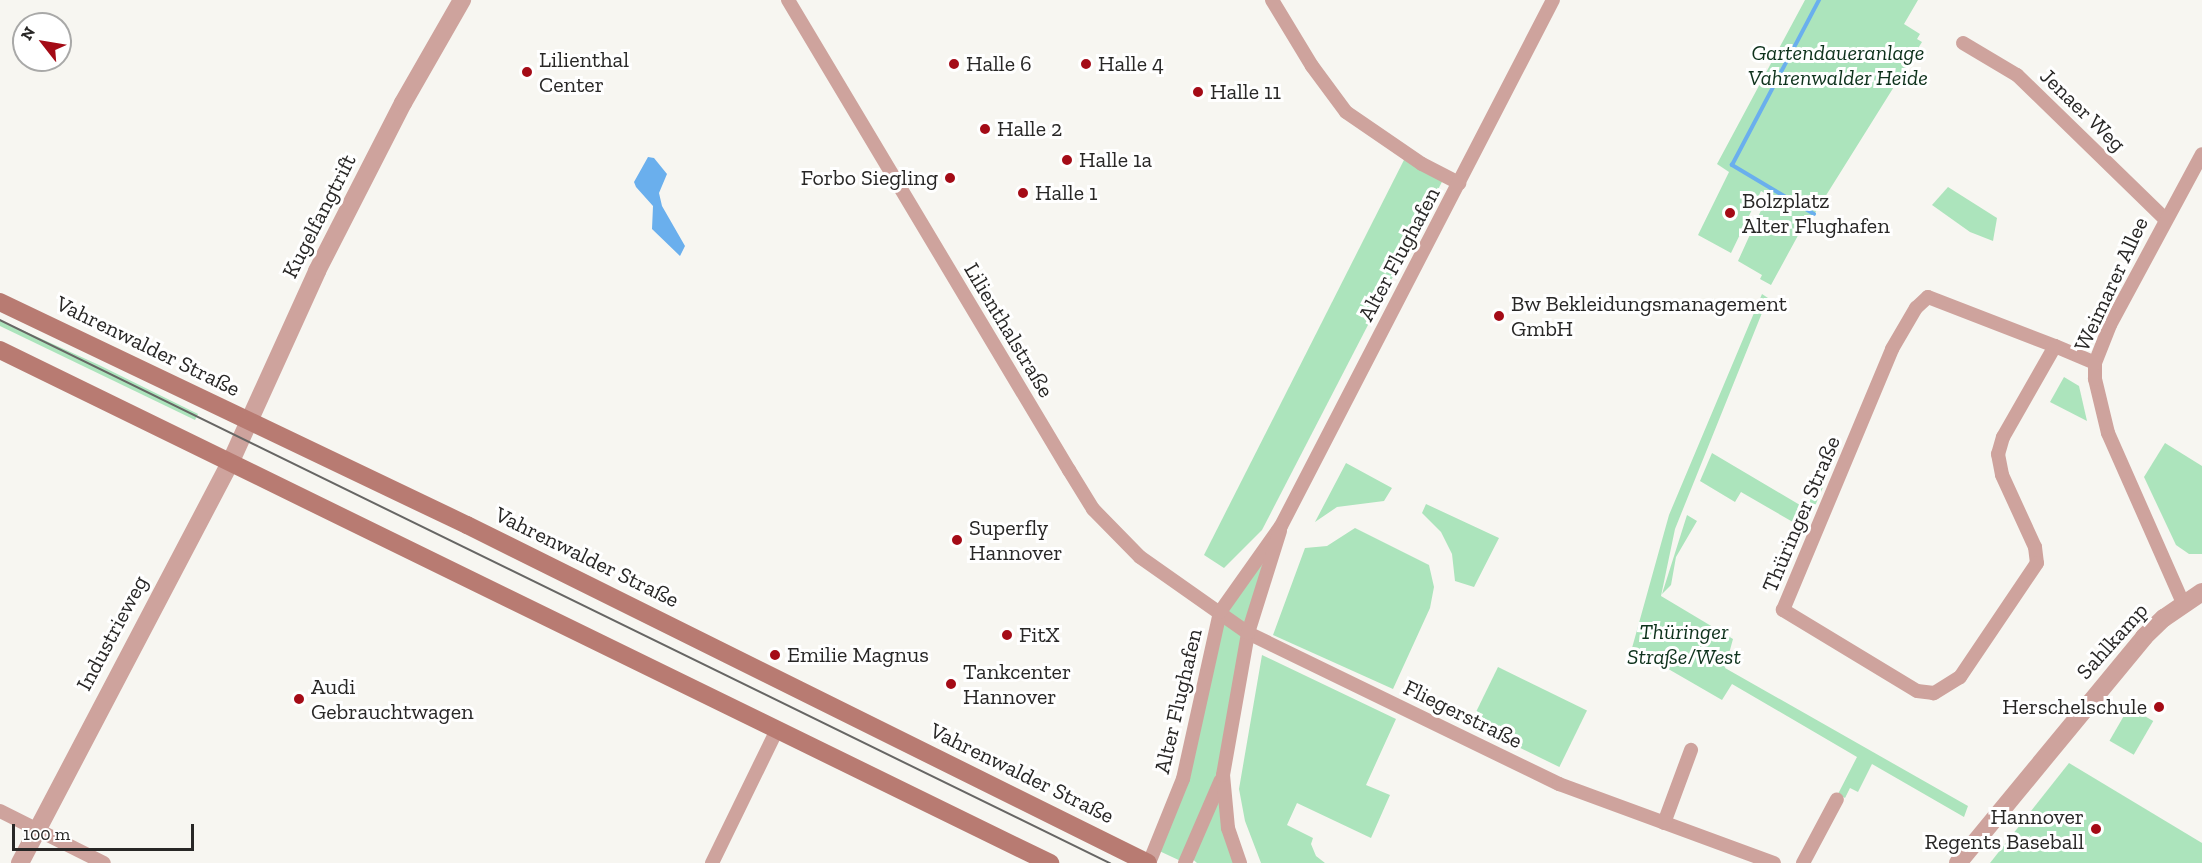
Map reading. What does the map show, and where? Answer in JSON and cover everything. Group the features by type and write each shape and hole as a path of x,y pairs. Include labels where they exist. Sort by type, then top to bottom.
{"main road":[{"name":"Vahrenwalder Straße","path":"0,302 247,420 1149,863"},
{"path":"0,350 1050,863"}],"street":[{"name":"Kugelfangtrift","path":"231,461 247,420 317,271 403,103 462,0"},
{"name":"Lilienthalstraße","path":"788,0 1093,509 1140,556 1248,633"},
{"path":"1272,0 1312,66 1346,112 1422,164 1459,183"},
{"name":"Alter Flughafen","path":"1149,863 1183,779 1220,612 1281,526 1553,0"},
{"name":"Jenaer Weg","path":"1963,43 2017,75 2165,219"},
{"name":"Weimarer Allee","path":"2195,598 2108,434 2095,379 2095,363 2110,325 2165,219 2196,178 2202,154"},
{"name":"Thüringer Straße","path":"2055,346 2003,437 1998,454 2002,475 2035,547 2037,562 2026,584 1960,677 1934,693 1917,691 1784,610 1892,349 1916,308 1928,297 1940,300 2055,346 2095,363"},
{"name":"Industrieweg","path":"20,863 231,461"},
{"name":"Alter Flughafen","path":"1185,863 1223,775 1248,633 1281,526"},
{"name":"Sahlkamp","path":"1958,863 2144,637 2195,598"},
{"name":"Fliegerstraße","path":"1248,633 1559,784 1774,863"},
{"path":"712,863 777,730"},
{"path":"1664,823 1691,750"},
{"name":"Alter Flughafen","path":"1223,775 1228,828 1240,863"},
{"path":"1803,863 1837,799"},
{"path":"0,811 104,863"}],"green space":[{"name":"Gartendaueranlage Vahrenwalder Heide","path":"1805,0 1918,0 1904,24 1920,34 1917,39 1922,42 1810,221 1807,219 1771,285 1760,279 1762,275 1738,261 1768,195 1761,191 1731,253 1698,235 1729,172 1717,164"},
{"path":"1407,154 1445,176 1262,530 1224,568 1204,555"},
{"path":"1948,187 1997,218 1993,241 1970,232 1932,205"},
{"name":"Thüringer Straße/West","path":"1762,294 1768,298 1675,529 1661,596 1733,639 1725,668 1968,806 1964,817 1872,764 1858,792 1850,788 1845,798 1838,794 1857,757 1732,684 1722,700 1632,648 1669,515"},
{"path":"0,320 99,365 198,414 195,420 0,326"},
{"path":"2064,377 2079,386 2087,421 2050,402"},
{"path":"2165,443 2202,466 2202,554 2189,554 2176,545 2144,477"},
{"path":"1712,453 1805,508 1817,489 1809,484 1812,478 1824,485 1805,529 1741,492 1735,502 1700,481"},
{"path":"1346,463 1392,488 1384,501 1337,507 1315,522"},
{"path":"1426,504 1499,538 1474,587 1455,581 1452,554 1441,532 1422,513"},
{"path":"1687,515 1697,521 1676,557 1671,585 1662,594"},
{"path":"1355,528 1429,565 1434,587 1430,608 1393,689 1273,635 1305,548 1327,546"},
{"path":"1266,545 1223,775 1240,863 1197,863 1189,856 1185,863 1155,849 1183,779 1216,624"},
{"path":"1262,655 1396,719 1366,785 1390,795 1371,838 1297,803 1287,825 1313,838 1311,844 1316,856 1325,863 1261,863 1245,821 1239,789"},
{"path":"1498,667 1587,710 1559,767 1470,724"},
{"path":"2129,707 2153,721 2134,755 2110,741"},
{"path":"2069,763 2202,843 2202,863 1990,863"}],"water":[{"path":"648,157 654,158 667,174 659,193 662,206 685,246 680,256 652,229 653,206 634,182"}],"waterway":[{"path":"1814,214 1732,165 1819,0"}],"tram line":[{"path":"0,320 1110,863"}],"place":[{"name":"Halle 6","path":"954,64"},
{"name":"Halle 4","path":"1086,64"},
{"name":"Lilienthal Center","path":"527,72"},
{"name":"Halle 11","path":"1198,92"},
{"name":"Halle 2","path":"985,129"},
{"name":"Halle 1a","path":"1067,160"},
{"name":"Forbo Siegling","path":"950,178"},
{"name":"Halle 1","path":"1023,193"},
{"name":"Bolzplatz Alter Flughafen","path":"1730,213"},
{"name":"Bw Bekleidungsmanagement GmbH","path":"1499,316"},
{"name":"Superfly Hannover","path":"957,540"},
{"name":"FitX","path":"1007,635"},
{"name":"Emilie Magnus","path":"775,655"},
{"name":"Tankcenter Hannover","path":"951,684"},
{"name":"Audi Gebrauchtwagen","path":"299,699"},
{"name":"Herschelschule","path":"2159,707"},
{"name":"Hannover Regents Baseball","path":"2096,829"}]}
